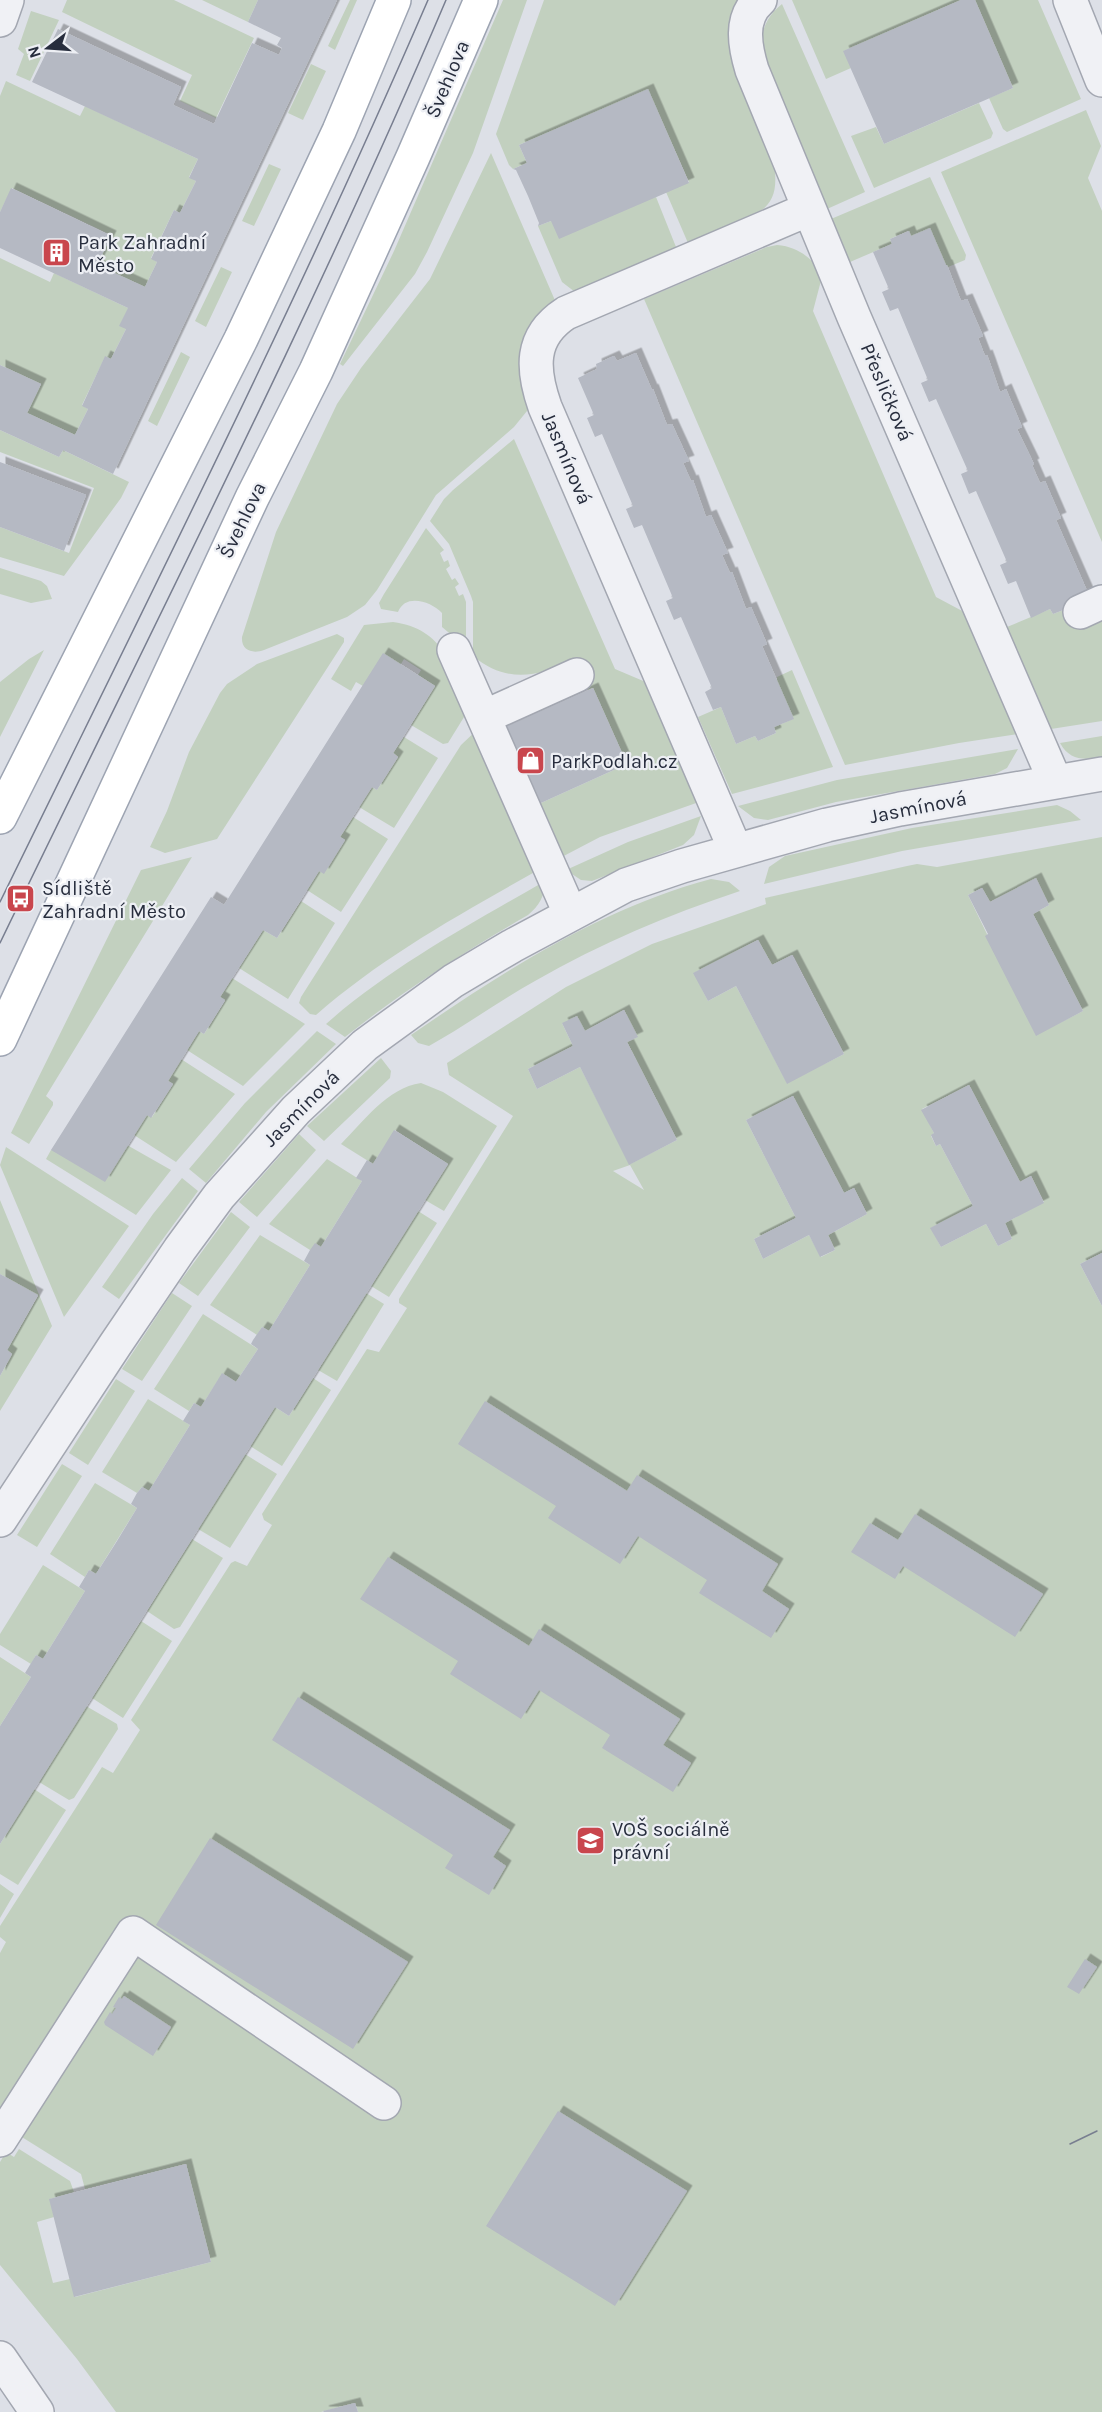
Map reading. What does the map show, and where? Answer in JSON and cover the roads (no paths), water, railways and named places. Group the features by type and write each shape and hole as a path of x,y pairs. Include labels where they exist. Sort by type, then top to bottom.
{"main road":[{"path":"0,817 241,339 339,131 394,0"},
{"name":"Švehlova","path":"0,1039 242,519 316,371 481,0"}],"street":[{"path":"0,20 7,0"},
{"name":"Přesličková","path":"760,0 750,12 746,23 748,58 809,209 1055,781"},
{"path":"1070,0 1102,80"},
{"name":"Jasmínová","path":"735,849 545,407 537,383 536,353 547,330 566,313 809,209"},
{"path":"454,650 570,913"},
{"path":"484,717 578,675"},
{"name":"Jasmínová","path":"0,1520 115,1345 219,1196 262,1147 364,1045 453,981 570,913 626,885 735,849 900,809 1102,774"},
{"path":"0,2140 133,1933 384,2103"},
{"path":"0,2358 37,2412"}],"tram line":[{"path":"0,902 273,341 428,0"},
{"path":"0,943 285,356 394,120 446,0"},
{"path":"1070,2144 1097,2131"}],"place":[{"name":"Park Zahradní Město","path":"57,253"},
{"name":"ParkPodlah.cz","path":"530,761"},
{"name":"Sídliště Zahradní Město","path":"21,899"},
{"name":"VOŠ sociálně právní","path":"591,1841"}]}
